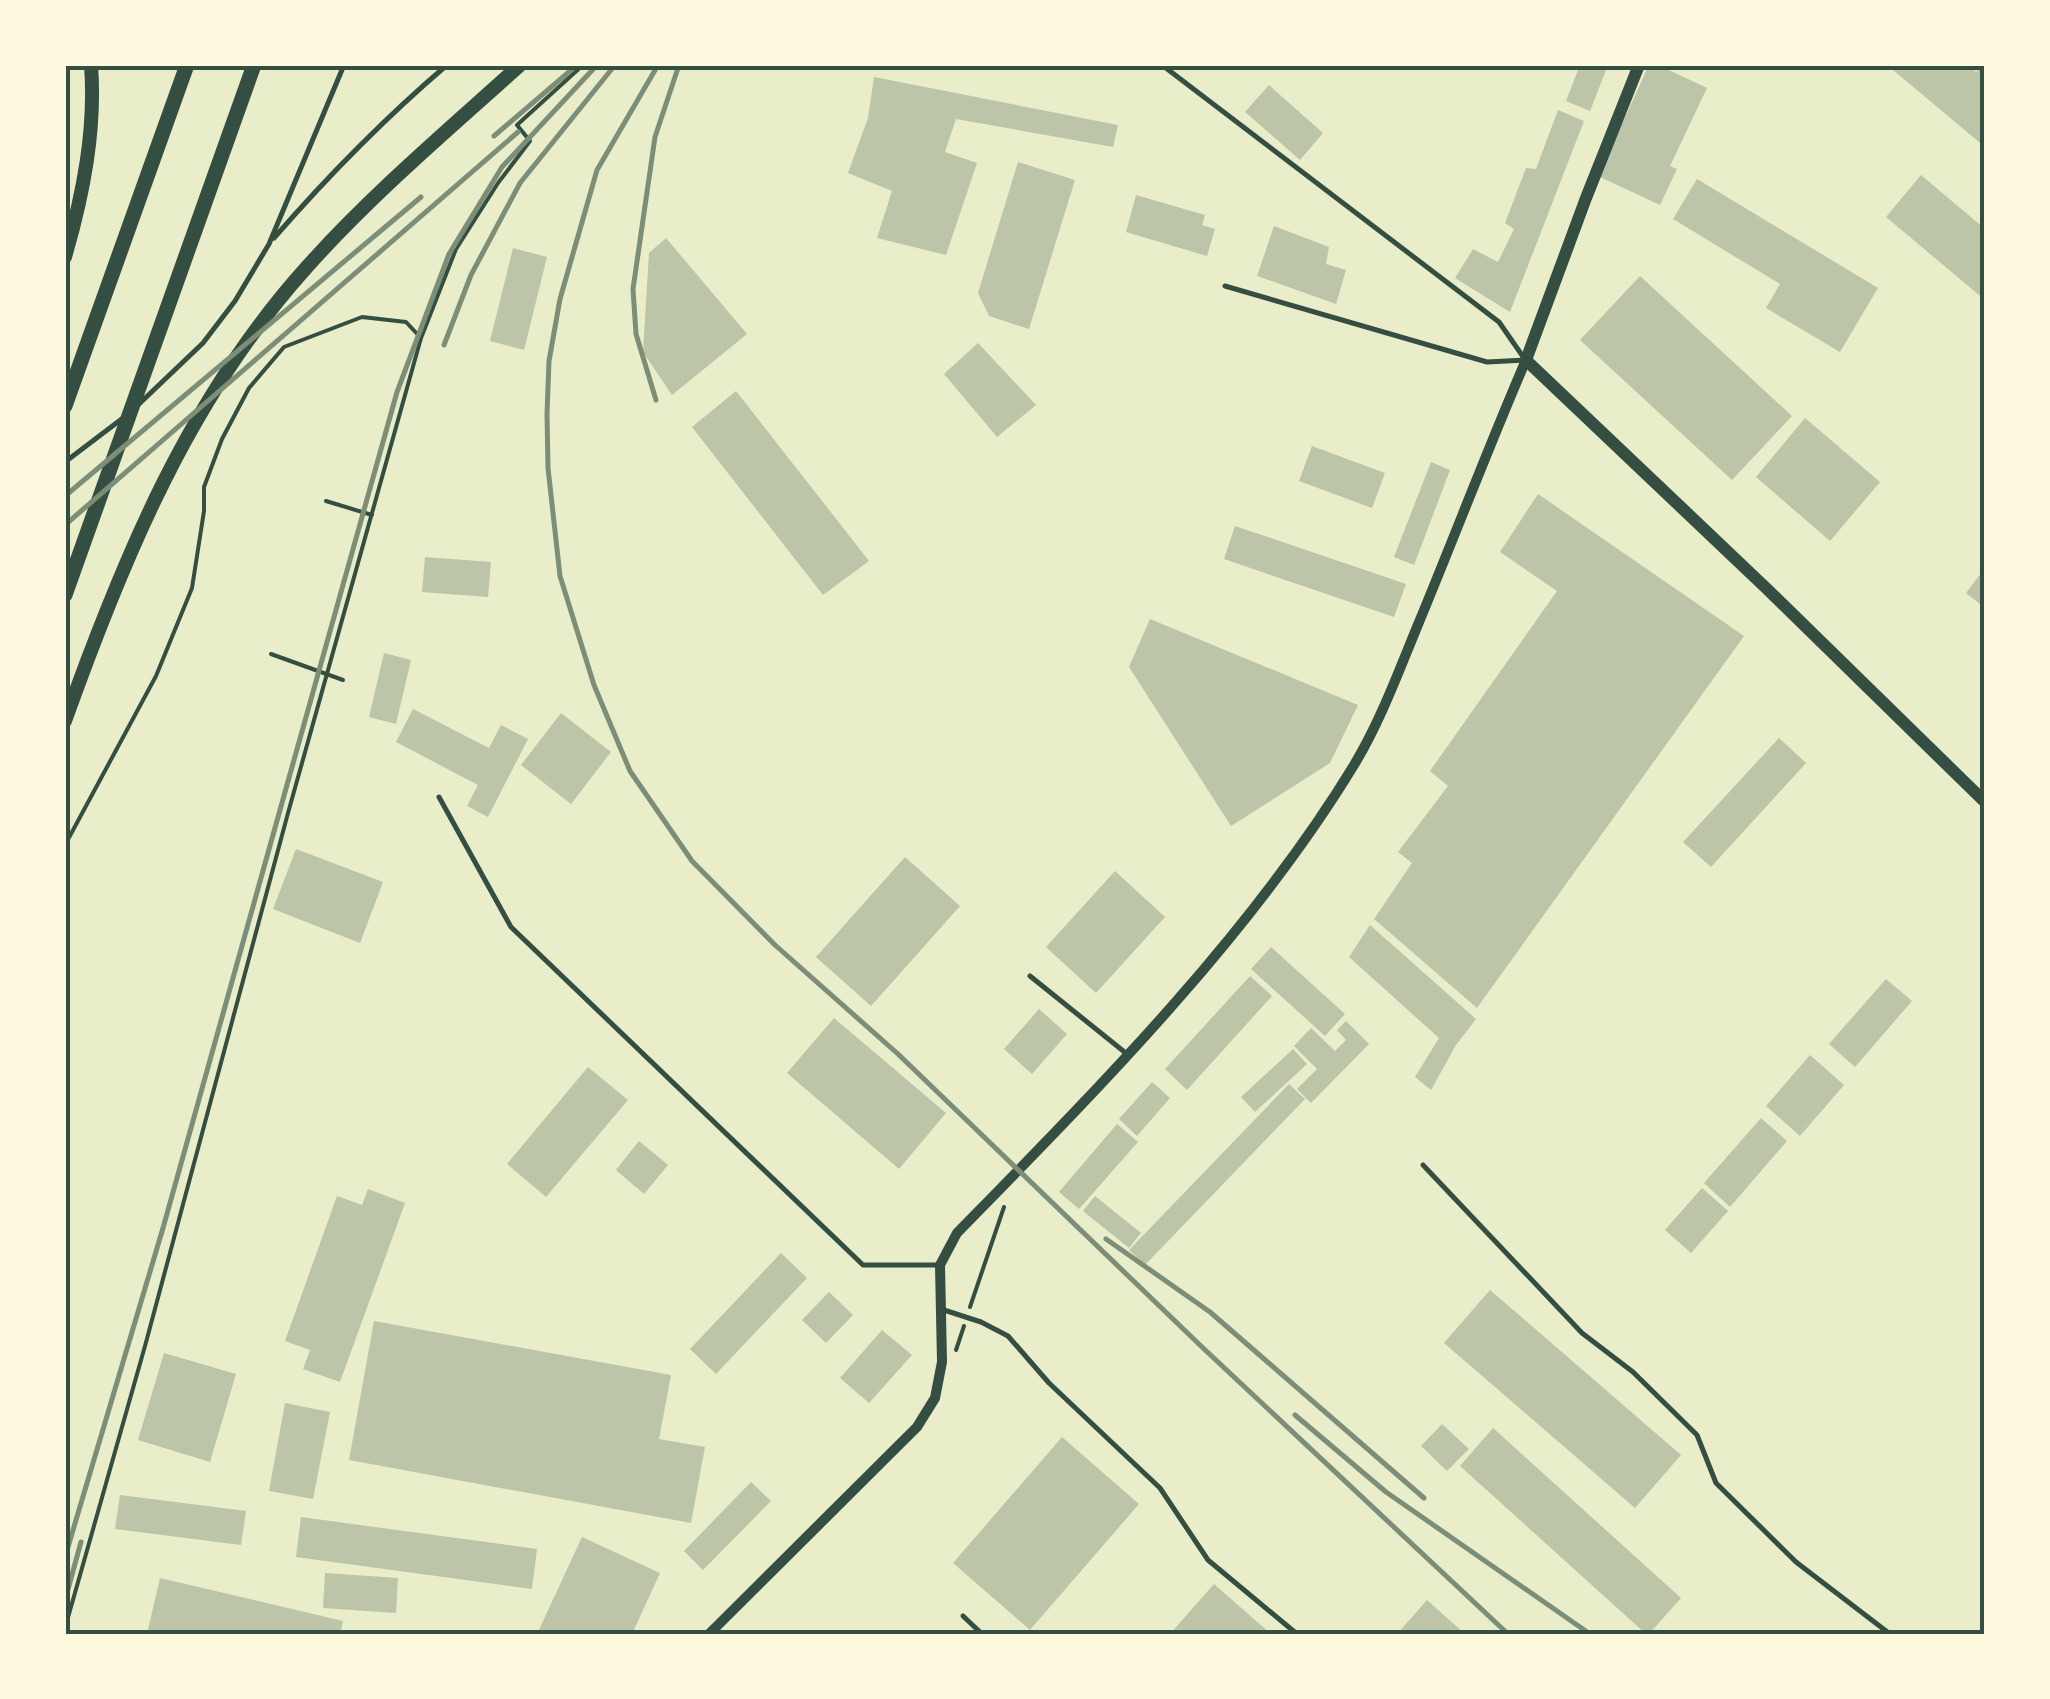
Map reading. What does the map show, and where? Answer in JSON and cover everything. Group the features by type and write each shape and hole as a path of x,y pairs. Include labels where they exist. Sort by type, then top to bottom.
{"highway":[{"path":"65,406 188,65"},
{"path":"65,595 254,65"}],"main road":[{"path":"65,257 85,179 91,65"},
{"path":"65,721 115,586 164,479 227,373 303,271 368,202 520,65"}],"street":[{"path":"710,1634 918,1428 935,1398 942,1362 940,1265 957,1233 1127,1054 1228,940 1356,762 1386,702 1526,360 1639,65"},
{"path":"1526,360 1985,802"}],"lane":[{"path":"65,462 158,388 203,342 236,300 269,244 344,65"},
{"path":"269,244 319,186 397,108 448,65"},
{"path":"1162,65 1499,322 1526,360"},
{"path":"1224,286 1487,362 1526,360"},
{"path":"439,798 511,926 863,1265 940,1265"},
{"path":"1030,976 1127,1054"},
{"path":"1423,1165 1582,1332 1633,1372 1697,1435 1716,1483 1796,1562 1890,1634"},
{"path":"942,1310 1008,1336 1049,1383 1160,1488 1208,1560 1297,1634"},
{"path":"963,1616 982,1634"}],"path":[{"path":"65,1628 146,1346 420,338 456,249 506,170 530,142 517,124 584,65"},
{"path":"65,845 156,676 192,588 204,486 222,439 249,388 284,347 362,318 406,322 420,338"},
{"path":"326,502 372,514"},
{"path":"271,654 344,680"},
{"path":"956,1351 1006,1200"}],"building":[{"path":"1580,65 1608,65 1590,111 1566,101"},
{"path":"1649,65 1658,65 1707,88 1670,166 1677,169 1660,205 1598,176"},
{"path":"1887,65 1968,65 1976,72 1985,65 1985,147"},
{"path":"874,77 1118,125 1113,147 956,119 945,152 977,163 946,255 877,238 892,191 848,173 868,118"},
{"path":"1269,85 1323,133 1300,160 1245,112"},
{"path":"1558,110 1584,121 1510,312 1455,278 1473,249 1498,262 1514,229 1505,223 1526,168 1536,169"},
{"path":"1018,162 1075,180 1029,329 989,316 978,293"},
{"path":"1921,175 1985,229 1985,300 1886,217"},
{"path":"1697,179 1878,288 1840,352 1766,308 1780,284 1673,219"},
{"path":"1136,195 1205,215 1202,225 1215,229 1207,256 1126,232"},
{"path":"1274,226 1329,247 1326,264 1346,270 1336,304 1257,276"},
{"path":"666,238 747,334 672,395 643,352 649,253"},
{"path":"513,248 547,257 524,350 490,341"},
{"path":"1640,276 1792,416 1732,480 1580,340"},
{"path":"978,343 1036,405 997,437 944,374"},
{"path":"736,391 869,561 823,595 692,427"},
{"path":"1805,418 1880,482 1830,541 1756,477"},
{"path":"1312,446 1385,473 1372,508 1299,481"},
{"path":"1431,462 1450,470 1414,565 1394,557"},
{"path":"1538,494 1744,636 1477,1008 1374,919 1412,863 1398,852 1448,786 1430,771 1557,591 1500,552"},
{"path":"1235,526 1406,584 1394,617 1224,559"},
{"path":"425,557 491,562 488,597 422,592"},
{"path":"1985,568 1985,608 1966,593"},
{"path":"1150,619 1358,705 1330,763 1231,826 1129,667"},
{"path":"384,653 411,660 396,724 369,717"},
{"path":"413,709 489,748 501,725 528,739 488,817 467,806 478,785 396,742"},
{"path":"561,713 611,752 571,804 521,765"},
{"path":"1779,738 1806,763 1711,867 1683,842"},
{"path":"296,849 383,882 360,943 273,909"},
{"path":"905,857 960,906 871,1006 816,957"},
{"path":"1115,871 1165,917 1096,993 1046,947"},
{"path":"1370,925 1476,1019 1431,1090 1415,1077 1439,1038 1349,957"},
{"path":"1271,947 1345,1014 1325,1036 1251,969"},
{"path":"1250,976 1272,996 1187,1090 1165,1069"},
{"path":"1886,979 1912,1001 1855,1067 1829,1044"},
{"path":"1039,1009 1067,1034 1032,1074 1004,1049"},
{"path":"834,1018 946,1113 899,1169 787,1073"},
{"path":"1346,1021 1369,1044 1311,1103 1297,1089 1317,1069 1294,1046 1311,1028 1335,1051 1346,1040 1337,1030"},
{"path":"1293,1049 1307,1064 1255,1112 1241,1097"},
{"path":"1810,1055 1844,1085 1800,1136 1766,1106"},
{"path":"588,1067 628,1100 546,1197 507,1164"},
{"path":"1152,1082 1170,1098 1137,1136 1119,1119"},
{"path":"1289,1084 1305,1099 1145,1265 1129,1250"},
{"path":"1761,1118 1787,1141 1730,1207 1704,1183"},
{"path":"1117,1124 1138,1142 1079,1209 1059,1192"},
{"path":"639,1141 668,1165 644,1194 616,1170"},
{"path":"1702,1188 1728,1211 1691,1253 1665,1230"},
{"path":"368,1189 405,1203 340,1382 303,1369 310,1350 285,1341 337,1196 362,1205"},
{"path":"1095,1196 1141,1233 1129,1248 1083,1211"},
{"path":"781,1253 807,1278 716,1374 690,1349"},
{"path":"1490,1290 1681,1455 1635,1508 1444,1343"},
{"path":"829,1292 853,1315 826,1343 802,1320"},
{"path":"374,1321 671,1375 659,1439 705,1447 691,1523 349,1460"},
{"path":"882,1330 912,1355 869,1403 840,1378"},
{"path":"164,1353 236,1374 210,1462 138,1440"},
{"path":"285,1403 330,1412 313,1499 269,1491"},
{"path":"1442,1424 1469,1449 1447,1471 1421,1446"},
{"path":"1493,1428 1681,1598 1649,1634 1460,1466"},
{"path":"1062,1437 1139,1504 1030,1630 953,1563"},
{"path":"751,1482 771,1501 703,1570 684,1551"},
{"path":"120,1495 246,1511 241,1545 115,1529"},
{"path":"301,1517 537,1549 532,1589 296,1557"},
{"path":"582,1537 660,1573 632,1634 537,1634"},
{"path":"325,1573 398,1578 396,1613 323,1608"},
{"path":"160,1578 343,1621 340,1634 147,1634"},
{"path":"1214,1584 1271,1634 1170,1634"},
{"path":"1427,1600 1465,1634 1397,1634"}],"railway":[{"path":"494,136 577,65"},
{"path":"65,1557 163,1228 397,392 449,254 502,167 597,65"},
{"path":"444,345 471,275 520,183 615,65"},
{"path":"658,65 597,170 560,299 549,361 548,468 560,576 594,685 630,771 692,861 775,945 898,1054 1508,1634"},
{"path":"656,400 636,334 633,289 655,137 679,65"},
{"path":"65,525 518,132"},
{"path":"65,496 421,197"},
{"path":"1106,1239 1210,1312 1424,1498"},
{"path":"1295,1415 1386,1492 1590,1634"},
{"path":"65,1600 81,1542"}]}
